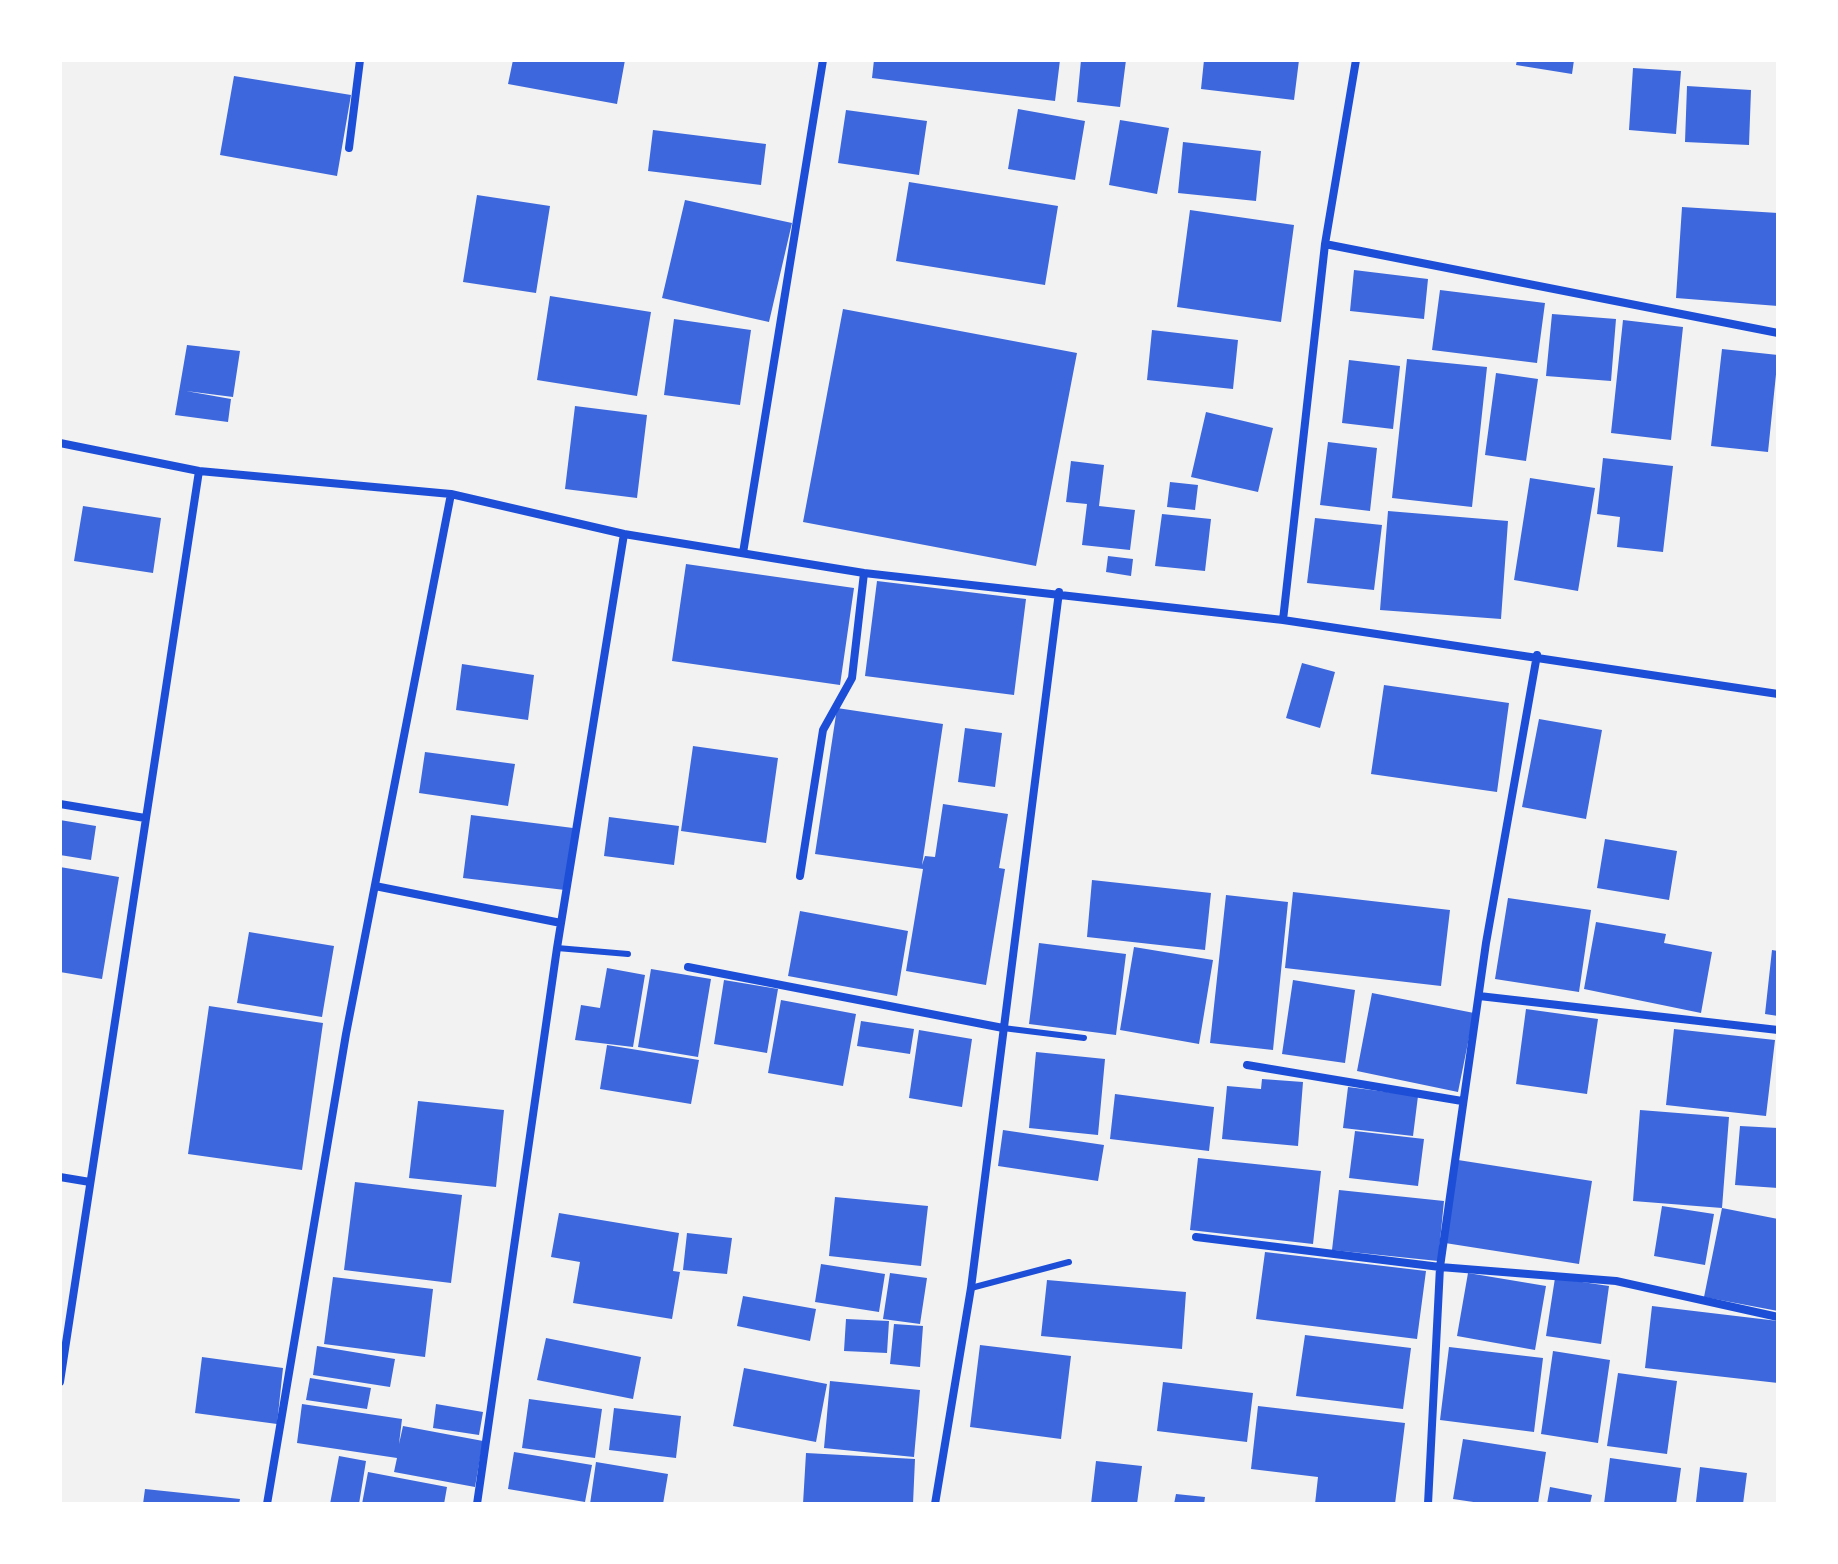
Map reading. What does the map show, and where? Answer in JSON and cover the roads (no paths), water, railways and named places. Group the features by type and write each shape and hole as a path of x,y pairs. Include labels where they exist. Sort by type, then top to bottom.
{"street":[{"path":"349,148 360,60"},
{"path":"743,553 823,60"},
{"path":"1283,620 1325,244 1356,60"},
{"path":"1325,244 1778,333"},
{"path":"60,443 199,471 451,494 624,534 864,573 1059,592 1283,620 1537,655 1778,694"},
{"path":"60,1382 199,471"},
{"path":"267,1504 346,1034 451,494"},
{"path":"477,1504 557,948 624,534"},
{"path":"800,876 823,730 852,678 864,573"},
{"path":"935,1504 971,1288 1059,592"},
{"path":"1428,1504 1440,1267 1462,1101 1537,655"},
{"path":"60,804 145,818"},
{"path":"375,886 561,923"},
{"path":"688,967 1003,1028"},
{"path":"1479,996 1778,1030"},
{"path":"1247,1065 1462,1101"},
{"path":"60,1177 90,1182"},
{"path":"1196,1237 1440,1267 1616,1281 1778,1317"}],"lane":[{"path":"557,948 628,954"},
{"path":"1003,1028 1084,1038"},
{"path":"971,1288 1069,1262"}]}
